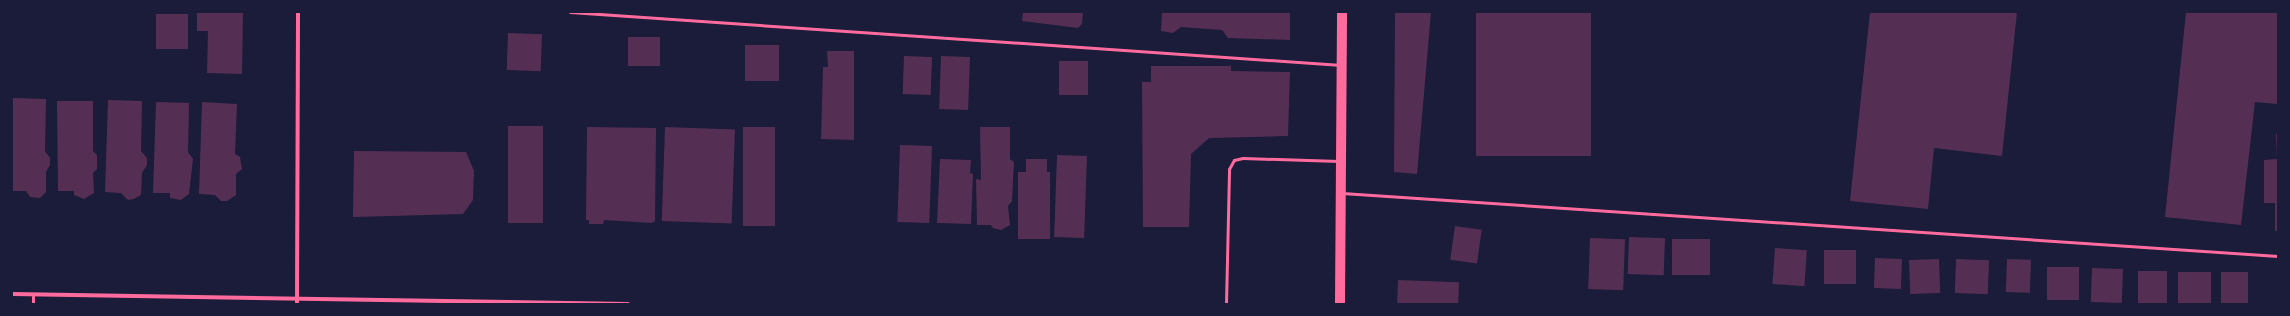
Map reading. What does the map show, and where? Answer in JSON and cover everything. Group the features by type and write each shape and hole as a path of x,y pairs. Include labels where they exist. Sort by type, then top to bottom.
{"main road":[{"path":"1340,304 1342,12"}],"street":[{"path":"296,304 298,12"},
{"path":"12,294 628,304"}],"lane":[{"path":"570,12 1341,65"},
{"path":"1226,304 1230,169 1234,160 1243,158 1341,161"},
{"path":"1340,193 2278,256"},
{"path":"33,294 33,304"}],"building":[{"path":"197,12 243,12 242,74 207,73 208,31 197,31"},
{"path":"1023,12 1083,12 1082,24 1078,28 1022,21"},
{"path":"1162,12 1290,12 1290,40 1228,38 1222,30 1181,27 1173,33 1161,31"},
{"path":"1395,12 1431,12 1417,174 1394,172"},
{"path":"1476,12 1591,12 1591,156 1476,156"},
{"path":"1870,12 2017,12 2002,156 1934,148 1928,209 1850,201"},
{"path":"2186,12 2278,12 2278,104 2255,102 2241,225 2165,217"},
{"path":"156,14 188,14 188,49 156,49"},
{"path":"508,33 542,34 541,71 507,70"},
{"path":"628,37 660,37 660,66 628,66"},
{"path":"745,45 779,45 779,81 745,81"},
{"path":"827,51 854,51 854,140 821,139 823,67 828,67"},
{"path":"904,56 932,57 931,95 903,94"},
{"path":"941,56 970,57 968,110 939,109"},
{"path":"1059,61 1088,61 1088,95 1059,95"},
{"path":"1151,66 1231,66 1231,71 1290,72 1288,136 1209,138 1191,154 1189,227 1143,227 1142,82 1151,82"},
{"path":"12,98 46,99 45,151 50,158 50,165 46,172 46,192 40,198 30,197 26,191 12,191"},
{"path":"108,100 142,101 141,151 147,158 147,165 142,173 141,195 134,199 128,200 121,193 105,192"},
{"path":"57,101 93,101 93,151 97,155 97,169 93,173 94,193 84,199 74,195 74,191 58,191"},
{"path":"156,102 189,103 188,152 193,159 189,194 181,200 170,198 170,193 153,193"},
{"path":"202,102 237,104 235,154 240,157 242,169 236,174 236,195 227,201 221,201 215,195 199,194"},
{"path":"508,126 543,126 543,223 508,223"},
{"path":"587,127 656,128 655,221 652,223 604,220 603,224 589,224 589,220 586,220"},
{"path":"665,127 735,129 732,223 662,221"},
{"path":"743,127 775,127 775,226 743,226"},
{"path":"980,127 1010,127 1010,159 1014,162 1012,201 1008,206 1010,225 1001,230 993,228 991,225 977,225 976,179 981,180"},
{"path":"2276,134 2278,134 2278,231 2275,231 2275,203 2264,203 2264,160 2277,159"},
{"path":"900,145 932,146 929,223 897,222"},
{"path":"354,151 466,152 474,171 473,200 463,214 353,217"},
{"path":"1057,155 1087,156 1084,238 1054,237"},
{"path":"940,159 971,160 970,173 973,174 971,224 937,223"},
{"path":"1026,159 1047,159 1047,172 1050,172 1050,239 1018,239 1018,172 1026,172"},
{"path":"1455,226 1482,230 1477,263 1450,260"},
{"path":"1629,237 1665,238 1664,275 1628,274"},
{"path":"1590,238 1625,239 1623,290 1588,289"},
{"path":"1672,239 1710,239 1710,275 1672,275"},
{"path":"1775,248 1807,250 1804,286 1772,284"},
{"path":"1824,250 1856,250 1856,284 1824,284"},
{"path":"1875,258 1902,259 1901,289 1874,288"},
{"path":"1939,259 1940,293 1910,294 1909,260"},
{"path":"1956,259 1989,260 1988,294 1955,293"},
{"path":"2007,259 2031,260 2030,293 2006,292"},
{"path":"2047,267 2079,267 2079,300 2047,300"},
{"path":"2092,268 2123,269 2122,303 2091,302"},
{"path":"2138,271 2167,271 2167,304 2138,304"},
{"path":"2178,272 2211,272 2211,304 2178,304"},
{"path":"2221,272 2248,272 2248,304 2221,304"},
{"path":"1398,280 1459,282 1458,304 1397,304"}]}
